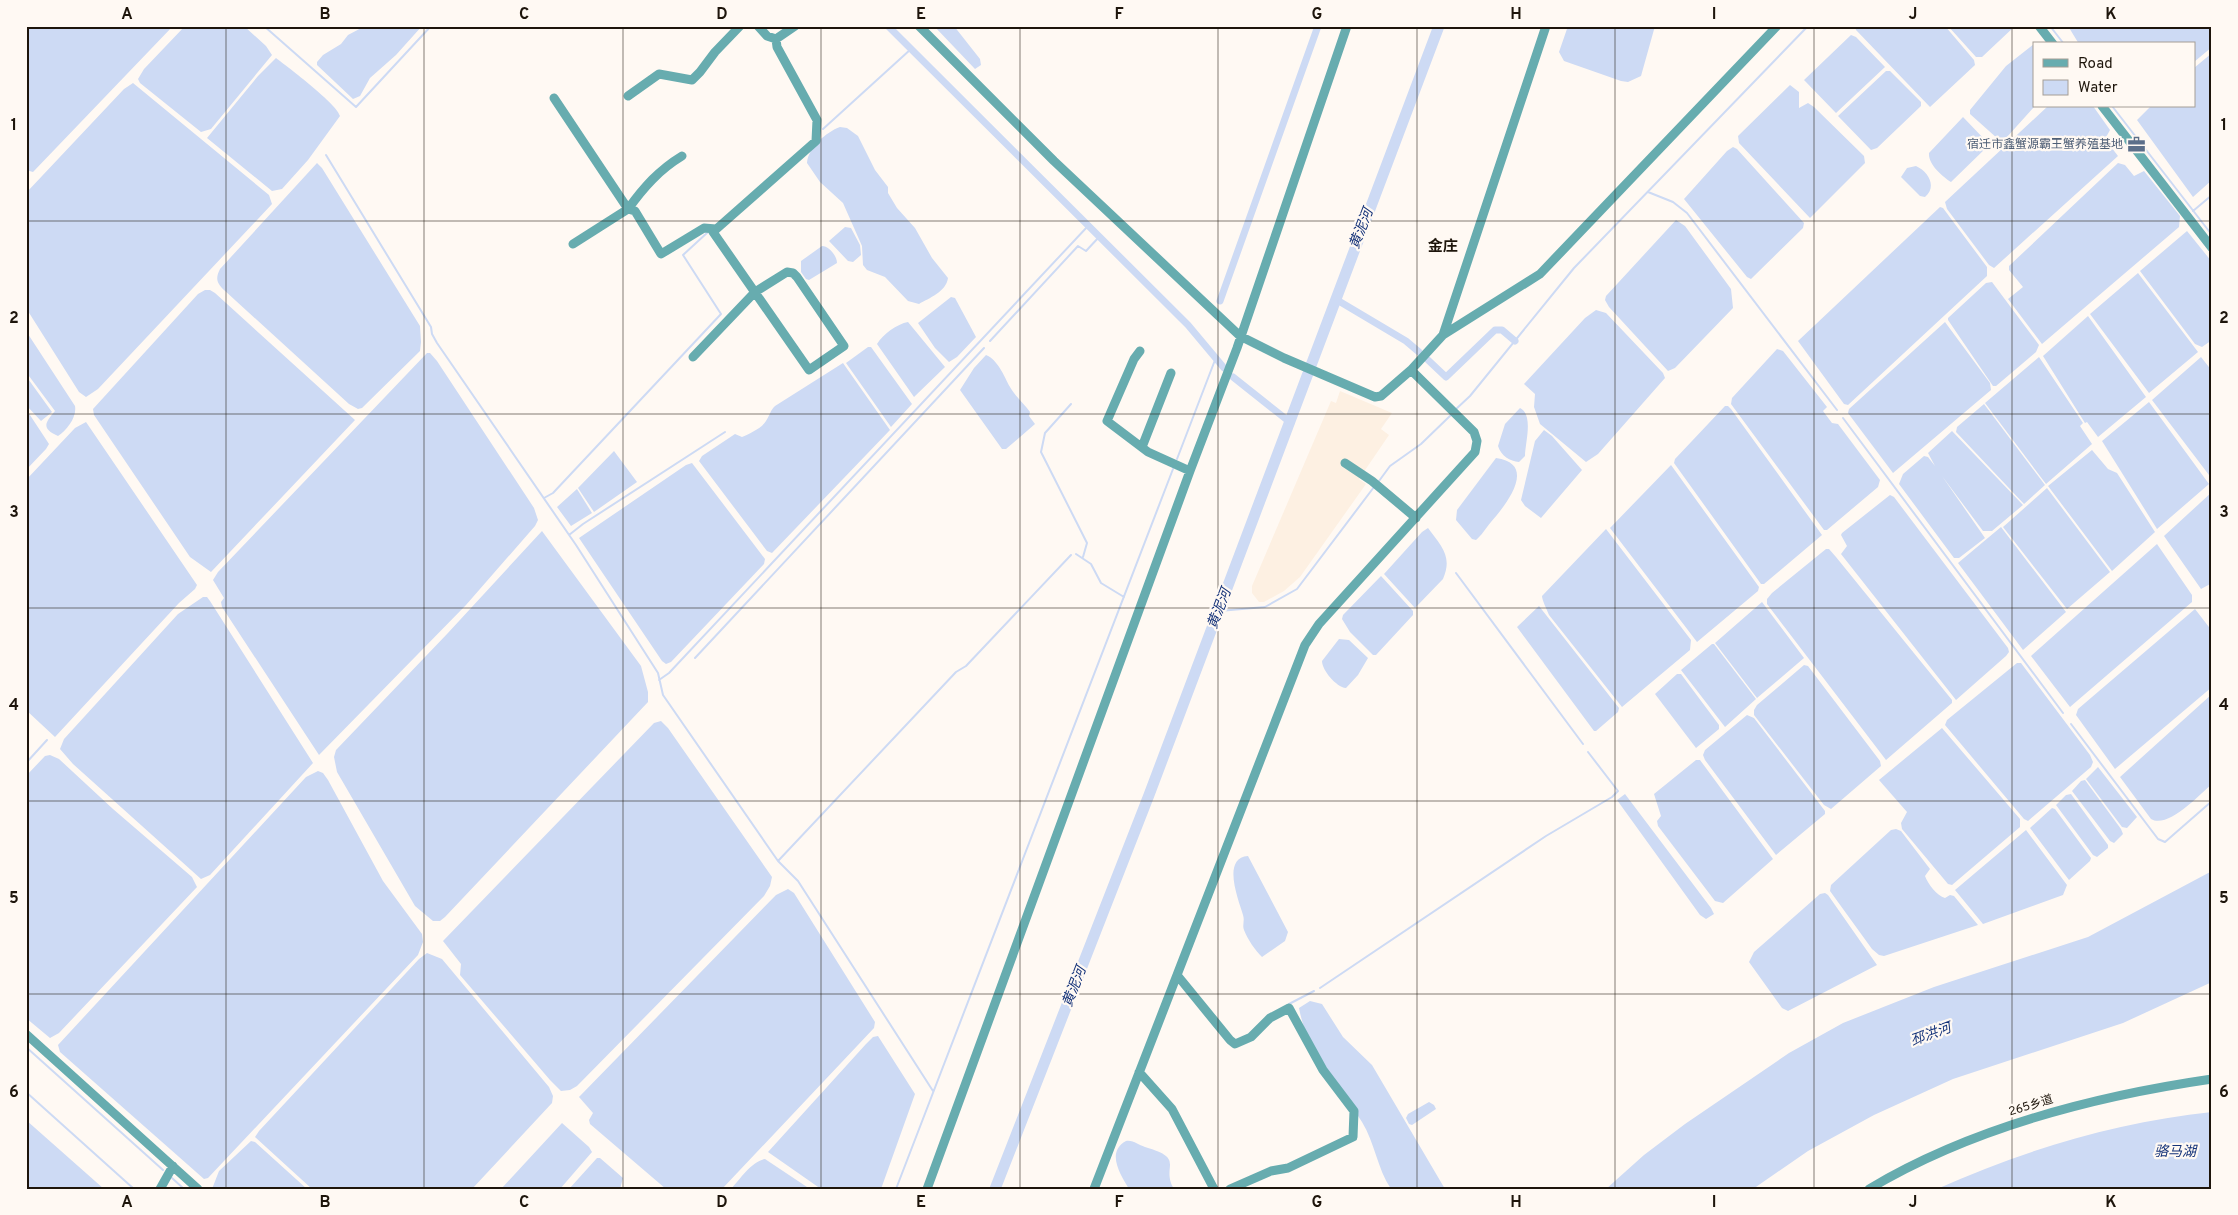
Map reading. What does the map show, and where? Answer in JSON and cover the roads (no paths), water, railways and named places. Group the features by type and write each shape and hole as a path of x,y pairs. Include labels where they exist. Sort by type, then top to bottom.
{"street":[{"path":"628,96 659,74 692,80 714,52 740,26"},
{"path":"758,26 767,36 776,39"},
{"path":"776,39 795,26"},
{"path":"919,26 1054,160 1240,336 1284,358 1375,396 1381,396 1411,370 1443,335 1540,274 1777,26"},
{"path":"927,1189 1190,471 1237,348 1347,26"},
{"path":"1443,335 1546,26"},
{"path":"2039,26 2051,42"},
{"path":"694,357 755,292 787,272 793,274 844,346 809,370 755,292 713,232 816,141 817,120 777,48 776,39"},
{"path":"554,98 628,209 635,212 661,254 704,228 716,229"},
{"path":"2104,108 2212,248"},
{"path":"573,244 628,209 653,177 682,156"},
{"path":"1140,351 1134,359 1107,421 1148,452 1190,471"},
{"path":"1094,1189 1305,645 1319,624 1475,452 1477,442 1474,432 1468,423 1411,370"},
{"path":"1142,447 1171,373"},
{"path":"1345,463 1382,488 1416,518"},
{"path":"1177,975 1235,1044 1251,1037 1270,1018 1289,1008 1323,1070 1354,1111 1353,1137 1288,1168 1271,1171 1230,1189"},
{"path":"26,1034 198,1189"},
{"path":"1139,1072 1172,1110 1214,1189"},
{"name":"265乡道","path":"1869,1189 1906,1167 2029,1118 2151,1088 2212,1079"},
{"path":"160,1189 172,1166"}],"water":[{"path":"26,26 173,26 33,172 26,170"},
{"path":"185,26 244,26 266,46 272,55 211,129 201,132 140,83 138,79 144,69"},
{"path":"365,26 422,26 396,55 370,78 360,96 353,99 317,65 317,62 323,55 341,44 348,35"},
{"path":"934,26 954,26 980,59 981,65 975,69"},
{"path":"1568,26 1655,26 1641,76 1628,82 1621,81 1564,61 1559,52"},
{"path":"1855,26 1945,26 1974,60 1975,65 1930,107 1856,30"},
{"path":"1948,26 2015,26 1982,57 1976,57"},
{"path":"2068,26 2212,26 2212,47 2196,60 2196,42 2078,42"},
{"path":"1851,35 1856,37 1885,67 1836,113 1804,80"},
{"path":"2033,45 2033,108 2007,137 1998,139 1970,114 1970,110 2006,66"},
{"path":"2212,53 2212,180 2193,197 2137,120 2149,108 2196,108 2196,66"},
{"path":"276,58 322,95 340,116 308,160 282,189 272,191 207,138 258,76"},
{"path":"1886,71 1890,71 1921,102 1921,106 1877,148 1871,150 1838,116"},
{"path":"133,83 269,195 272,204 98,389 86,397 79,392 26,308 26,193 124,89"},
{"path":"1790,85 1799,92 1799,108 1808,103 1814,107 1864,156 1865,163 1810,218 1739,143 1738,136"},
{"path":"2046,108 2094,108 2110,130 2105,139 2118,156 1994,268 1989,265 1947,209 1945,202"},
{"path":"1963,117 1987,142 1988,146 1951,182 1933,165 1929,153"},
{"path":"840,127 847,128 858,136 875,170 888,187 888,193 897,208 915,228 932,258 948,278 941,291 919,304 908,301 885,277 867,270 863,265 862,246 843,203 820,182 807,163 814,146 829,133"},
{"path":"1733,147 1737,149 1804,223 1803,228 1751,279 1747,277 1684,199 1727,151"},
{"path":"317,163 322,168 420,326 420,351 362,408 358,409 349,404 224,290 218,281 220,269"},
{"path":"2118,163 2125,165 2134,176 2144,171 2180,216 2179,227 2042,344 2008,299 2023,287 2009,270 2009,266"},
{"path":"1916,166 1925,172 1930,180 1929,193 1925,197 1920,196 1901,177 1907,168"},
{"path":"1940,207 1943,208 1987,267 1987,276 1848,405 1844,404 1798,341"},
{"path":"1676,220 1685,226 1731,289 1733,308 1675,368 1668,371 1609,307 1605,300 1606,296"},
{"path":"845,227 851,228 860,245 861,255 853,262 848,261 829,241"},
{"path":"2187,231 2212,262 2212,340 2202,347 2195,344 2140,271"},
{"path":"822,246 825,246 832,252 836,257 837,263 809,280 806,279 801,272 801,261"},
{"path":"2138,273 2198,352 2149,393 2090,314"},
{"path":"1992,282 2039,345 2036,352 1996,386 1993,386 1948,320 1986,283"},
{"path":"205,290 215,293 355,420 211,572 190,557 94,415 93,409 198,294"},
{"path":"951,297 955,298 976,337 957,357 949,362 935,348 918,323"},
{"path":"1596,310 1606,313 1663,373 1665,378 1598,454 1586,462 1540,424 1534,407 1535,394 1524,384 1585,318"},
{"path":"2088,316 2146,397 2098,437 2087,422 2085,423 2043,356"},
{"path":"908,322 945,367 914,397 877,344 891,330"},
{"path":"1945,322 1990,383 1991,390 1893,473 1848,413 1849,409"},
{"path":"26,331 75,406 71,423 58,436 52,433 46,425 55,411 26,372"},
{"path":"868,347 871,347 912,404 891,427 846,363"},
{"path":"1777,349 1783,351 1827,407 1823,411 1832,423 1838,424 1880,480 1878,487 1827,530 1824,530 1731,404 1732,398"},
{"path":"427,353 430,353 437,361 534,508 538,520 535,526 466,605 319,755 222,607 221,602 224,598 213,580 218,572"},
{"path":"986,355 997,364 1012,390 1030,412 1029,416 1035,424 1006,449 1002,449 960,390 974,368"},
{"path":"2039,357 2083,423 2080,426 2092,444 2046,484 1985,403"},
{"path":"2201,357 2212,371 2212,479 2152,400"},
{"path":"843,363 890,430 772,553 767,551 699,461 702,456 735,434 742,437 764,424 775,406"},
{"path":"26,376 52,412 41,421 26,405"},
{"path":"2149,402 2209,484 2157,529 2102,441"},
{"path":"1984,404 2045,485 2024,504 1956,432 1957,427"},
{"path":"1725,406 1731,409 1822,535 1764,584 1761,584 1674,463 1675,459"},
{"path":"1520,408 1527,417 1528,430 1525,456 1519,462 1506,457 1501,453 1498,446 1505,424"},
{"path":"26,409 49,444 26,470"},
{"path":"86,422 197,585 55,737 26,710 26,480 75,428"},
{"path":"1544,430 1552,436 1582,470 1541,518 1525,506 1521,500 1535,441"},
{"path":"1952,431 2023,505 1992,531 1983,531 1942,476 1985,538 1959,558 1954,558 1899,484 1903,474 1924,456 1928,457 1935,466 1928,453"},
{"path":"2092,450 2108,469 2117,473 2155,532 2112,571 2048,486"},
{"path":"614,451 637,482 594,512 578,488"},
{"path":"1496,458 1509,462 1515,468 1517,477 1515,486 1504,506 1482,534 1476,540 1472,539 1456,520 1457,510"},
{"path":"692,463 765,559 764,564 671,662 666,664 662,661 579,538 686,465"},
{"path":"1671,465 1759,587 1758,591 1697,642 1610,528"},
{"path":"2047,488 2110,572 2067,609 2003,527"},
{"path":"577,489 592,513 571,526 557,507"},
{"path":"2212,492 2212,583 2201,589 2164,536"},
{"path":"1890,495 1894,497 2008,648 2009,652 2006,656 1956,700 1841,554 1847,546 1841,535 1842,533"},
{"path":"2001,527 2066,612 2023,650 1958,563"},
{"path":"1428,528 1444,552 1447,564 1446,571 1443,579 1415,608 1384,574 1422,532"},
{"path":"1606,529 1691,640 1690,650 1622,707 1549,615 1542,596"},
{"path":"542,531 641,666 648,692 648,702 445,917 440,921 433,921 415,906 337,772 334,757 336,750"},
{"path":"2157,544 2192,595 2192,602 2070,707 2031,656"},
{"path":"1826,549 1829,549 1836,557 1952,700 1952,703 1886,760 1767,604 1767,599 1772,593"},
{"path":"1381,576 1413,611 1413,615 1376,655 1373,655 1350,632 1342,619 1343,615"},
{"path":"203,597 207,597 210,601 313,763 210,875 201,879 73,764 60,749 64,739 178,614"},
{"path":"1762,602 1804,658 1757,698 1715,643"},
{"path":"1539,606 1619,708 1618,712 1596,731 1594,731 1517,627"},
{"path":"2195,609 2212,631 2212,687 2115,769 2076,715 2078,709"},
{"path":"1339,639 1349,640 1368,658 1358,675 1346,688 1338,685 1330,678 1324,669 1322,661"},
{"path":"1714,644 1756,699 1725,727 1681,670"},
{"path":"2017,663 2021,663 2090,755 2093,762 2091,767 2028,821 2024,819 1945,725 1947,720"},
{"path":"1804,665 1808,666 1880,761 1881,766 1831,809 1824,805 1754,715 1757,705"},
{"path":"1677,674 1681,674 1719,725 1719,729 1696,748 1655,694"},
{"path":"2212,694 2212,784 2174,815 2158,821 2151,819 2120,777"},
{"path":"1747,715 1754,718 1825,811 1825,814 1776,855 1703,755 1705,750"},
{"path":"661,721 668,728 772,877 770,886 764,896 577,1086 570,1090 561,1091 460,975 461,964 443,941 654,723"},
{"path":"1942,728 2020,819 2020,827 1952,885 1948,884 1902,829 1901,823 1907,812 1879,780"},
{"path":"50,755 59,759 113,809 192,877 197,887 59,1033 50,1038 26,1018 26,776 45,756"},
{"path":"1696,760 1700,760 1773,859 1723,903 1715,901 1658,826 1657,821 1661,816 1654,794"},
{"path":"2098,767 2137,817 2127,828 2122,827 2086,779"},
{"path":"318,771 323,773 328,780 383,881 422,934 423,942 418,955 208,1178 204,1179 60,1052 58,1045 306,777"},
{"path":"2085,780 2121,829 2123,834 2114,843 2110,841 2072,791 2081,781"},
{"path":"1625,794 1714,914 1706,919 1700,915 1617,800"},
{"path":"2071,794 2108,845 2108,848 2097,857 2093,855 2056,805 2066,795"},
{"path":"2052,808 2055,809 2091,858 2069,880 2030,828"},
{"path":"1891,830 1901,831 1930,869 1925,876 1933,889 1945,898 1950,895 1954,896 1978,925 1884,956 1879,955 1872,949 1830,891 1831,885"},
{"path":"2026,830 2067,885 2063,895 1983,924 1955,890"},
{"path":"1248,856 1288,932 1285,941 1262,957 1252,945 1244,930 1244,917 1234,881 1233,872 1235,864 1240,859"},
{"name":"邳洪河","path":"2212,871 2212,982 2123,1023 1953,1079 1874,1115 1808,1151 1753,1189 1606,1189 1644,1155 1685,1124 1789,1053 1843,1023 1934,987 2088,937"},
{"path":"788,889 794,893 875,1022 874,1028 722,1189 666,1189 590,1124 589,1120 593,1113 579,1097 776,895"},
{"path":"1825,893 1877,965 1788,1011 1782,1008 1749,962 1754,952 1820,894"},
{"path":"427,953 442,959 549,1087 553,1096 552,1103 472,1189 312,1189 255,1137 419,959"},
{"path":"1310,1001 1322,1004 1343,1037 1372,1065 1445,1189 1391,1189 1382,1173 1370,1138 1362,1122 1316,1054 1309,1039 1299,1008"},
{"path":"878,1036 915,1094 881,1189 821,1189 768,1152 866,1044 873,1037"},
{"path":"1429,1102 1436,1109 1412,1125 1409,1124 1406,1118 1408,1114"},
{"name":"骆马湖","path":"2212,1112 2212,1189 1937,1189 2037,1150 2106,1130"},
{"path":"26,1120 104,1189 31,1189 26,1186"},
{"path":"562,1123 589,1147 592,1152 560,1189 501,1189"},
{"path":"251,1141 255,1142 307,1189 212,1189 219,1171"},
{"path":"1126,1141 1158,1151 1169,1159 1170,1181 1174,1189 1129,1189 1119,1170 1116,1157 1120,1146"},
{"path":"597,1158 600,1158 623,1178 620,1189 569,1189"},
{"path":"765,1159 810,1189 731,1189 755,1163"}],"waterway":[{"path":"264,26 356,107 431,26"},
{"path":"888,26 1188,325 1224,368"},
{"path":"1220,301 1318,26"},
{"name":"黄泥河","path":"995,1189 1149,795 1439,26"},
{"path":"1455,410 1470,396 1574,268 1808,26"},
{"path":"2050,26 2062,42"},
{"path":"823,129 911,49"},
{"path":"2114,108 2212,235"},
{"path":"326,155 431,327 432,334 437,343 576,545 658,673 663,695 778,861 798,881 933,1091"},
{"path":"1648,192 1673,202 1687,213 1837,410"},
{"path":"2193,211 2212,195"},
{"path":"659,680 669,673 1088,226"},
{"path":"544,498 553,493 721,314 683,255 708,232"},
{"path":"990,341 1078,246 1086,251 1099,237"},
{"path":"1337,300 1406,341 1419,352"},
{"path":"1428,360 1446,377 1495,330 1502,330 1515,341"},
{"path":"695,658 984,348"},
{"path":"1177,459 1215,360"},
{"path":"1233,377 1291,423"},
{"path":"1071,404 1045,433 1041,452 1087,543 1083,557"},
{"path":"1379,481 1390,466 1421,444 1452,414"},
{"path":"1843,418 2063,713"},
{"path":"569,535 725,432"},
{"path":"896,1189 1173,469"},
{"path":"1219,611 1265,607 1297,589 1374,487"},
{"path":"1076,554 1091,564 1101,583 1124,597"},
{"path":"778,861 956,672 966,666 1071,555"},
{"path":"1456,573 1583,744"},
{"path":"2071,724 2158,839 2165,842 2212,801"},
{"path":"26,763 47,740"},
{"path":"1320,988 1546,836 1612,797 1618,791 1588,752"},
{"path":"1289,1004 1314,991"},
{"path":"26,1047 163,1170"},
{"path":"26,1092 134,1189"},
{"path":"172,1178 184,1189"}],"place":[{"name":"宿迁市鑫蟹源霸王蟹养殖基地","path":"2137,145"}],"district":[{"name":"金庄","path":"1443,247"}]}
